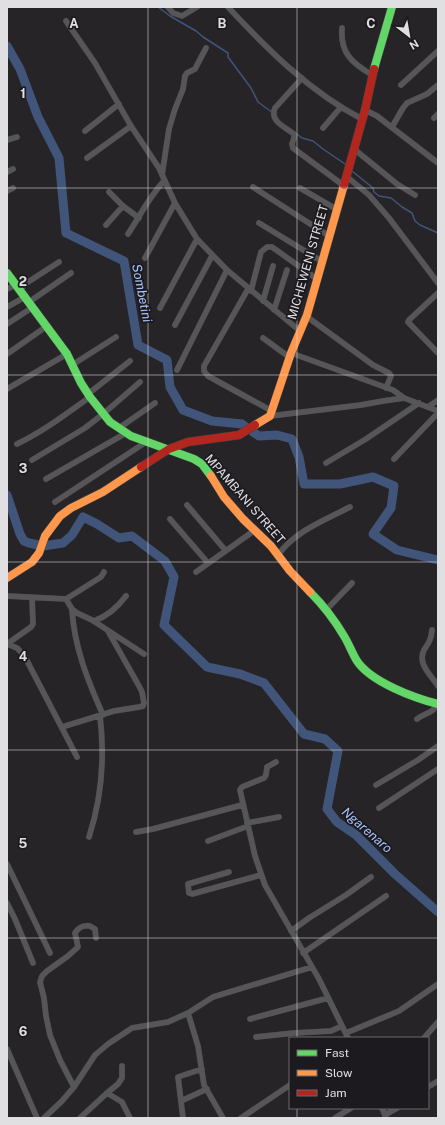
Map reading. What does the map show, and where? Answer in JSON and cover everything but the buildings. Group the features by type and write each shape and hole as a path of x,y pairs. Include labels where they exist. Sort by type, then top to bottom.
{"street":[{"path":"168,7 173,13 182,16 197,7"},
{"path":"228,7 274,54 302,78 341,108 362,119"},
{"name":"MICHEWENI STREET","path":"271,414 290,355 306,316 316,279 323,262 336,209 365,110 372,75 392,7"},
{"path":"66,21 95,63 197,239 227,270 300,331"},
{"path":"342,28 342,42 347,55 358,66 372,75"},
{"path":"128,234 163,178 167,139 172,118 183,89 185,76 186,73 196,67 206,48"},
{"path":"401,85 438,51"},
{"path":"302,78 273,113 275,120 294,134 292,144 293,148 343,185"},
{"path":"392,127 405,105 427,94 438,85"},
{"path":"85,131 119,104"},
{"path":"323,128 341,108"},
{"path":"365,110 377,116 438,163"},
{"path":"87,158 131,126"},
{"path":"7,140 17,137"},
{"path":"354,149 397,184 415,195"},
{"path":"7,172 13,169"},
{"path":"346,176 369,195 390,218 438,283"},
{"path":"253,187 329,236"},
{"path":"7,191 13,188"},
{"path":"300,188 336,209"},
{"path":"109,192 122,206 139,218"},
{"path":"145,258 175,203"},
{"path":"106,226 122,206"},
{"path":"259,223 323,262"},
{"path":"160,308 197,239"},
{"path":"271,414 208,376 204,371 204,366 250,290 261,252 267,247 272,247 316,279"},
{"path":"175,325 212,256"},
{"path":"27,300 22,288 25,284 59,262"},
{"path":"263,301 273,266"},
{"path":"177,370 227,270"},
{"path":"274,310 287,270"},
{"name":"MPAMBANI STREET","path":"7,273 67,354 89,396 103,414 122,430 146,442 169,449 194,459 202,464 224,496 327,609 345,637 358,662 367,671 381,681 418,699 437,704"},
{"path":"7,307 27,300 71,273"},
{"path":"7,289 16,285"},
{"path":"438,293 408,322 438,353"},
{"path":"7,324 27,300"},
{"path":"306,316 373,365 389,373 391,376 386,388"},
{"path":"7,354 47,326"},
{"path":"72,365 116,337"},
{"path":"263,338 290,355 386,388 398,393 404,398 438,412 394,459"},
{"path":"7,388 67,354"},
{"path":"17,444 53,424 130,361"},
{"path":"32,460 85,428 140,382"},
{"path":"7,578 32,562 39,553 45,536 60,516 71,508 103,492 169,449 188,442 239,435 271,414 361,405 404,398"},
{"path":"428,407 438,400"},
{"path":"46,479 122,430 155,403"},
{"path":"326,463 366,439 419,403"},
{"path":"55,502 146,442"},
{"path":"186,505 226,551"},
{"path":"278,555 294,538 350,507"},
{"path":"170,519 208,563"},
{"path":"196,572 255,530"},
{"path":"7,596 66,599 101,577 104,572"},
{"path":"327,609 352,584"},
{"path":"94,621 111,613 118,607 126,596"},
{"path":"7,644 33,624 32,597"},
{"path":"66,599 72,609 74,629 82,664 101,715 103,771 89,837"},
{"path":"72,609 94,621 144,654"},
{"path":"432,630 431,640 421,657 422,664 438,686"},
{"path":"62,727 122,709 143,706 144,703 140,686 108,631"},
{"path":"7,644 21,651 77,757"},
{"path":"417,719 436,708 437,704"},
{"path":"376,785 418,760 438,746"},
{"path":"276,762 267,767 264,778 242,787 240,790 242,804 261,875 272,899 312,967 347,1036 399,1011 438,984"},
{"path":"379,808 438,769"},
{"path":"136,832 153,829 242,804"},
{"path":"208,841 248,825 279,817"},
{"path":"7,864 50,953"},
{"path":"229,872 188,884 189,893 192,894 220,888 261,875"},
{"path":"291,931 371,877"},
{"path":"303,953 386,896"},
{"path":"7,903 16,920 33,963"},
{"path":"74,1087 60,1060 50,1035 40,982 42,976 47,970 68,956 78,947 75,933 78,929 82,926 90,926 95,929 96,938"},
{"path":"44,1118 74,1087 95,1055 132,1028 168,1022 188,1013 213,997 312,967"},
{"path":"250,1019 328,998"},
{"path":"188,1013 198,1046 204,1082 223,1118"},
{"path":"425,1037 438,1022"},
{"path":"256,1037 331,1031 342,1026"},
{"path":"7,1048 37,1118"},
{"path":"80,1118 118,1084 122,1078 122,1066"},
{"path":"183,1118 178,1077 202,1069"},
{"path":"429,1086 438,1081"},
{"path":"241,1118 289,1086"},
{"path":"181,1101 207,1089"},
{"path":"107,1093 122,1102 130,1118"},
{"path":"335,1118 349,1109"},
{"path":"386,1117 396,1109"}],"waterway":[{"path":"158,7 228,53 228,57 251,88 258,102 273,113"},
{"name":"Sombetini","path":"7,46 20,69 38,117 59,158 66,233 124,261 138,345 167,360 170,387 183,410 212,421 242,424 246,427"},
{"path":"297,134 302,138 313,141 345,164"},
{"path":"352,171 373,188 374,192 379,196 391,198 412,213 415,221 420,225 438,233"},
{"name":"Sombetini","path":"253,432 259,436 277,435 292,439 299,457 304,484 340,484 373,477 394,486 391,508 373,534 397,550 438,560"},
{"name":"Ngarenaro","path":"7,495 20,534 24,541 43,546 63,543 72,535 83,517 119,538 132,536 165,561 174,577 164,625 207,667 240,674 264,683 304,734 325,739 338,751 327,809 337,822 356,835 395,874 438,912"}],"traffic: fast":[{"path":"374,69 392,7"},
{"path":"7,273 67,354 81,383 110,422 131,436 194,459 202,464 211,476"},
{"path":"310,592 333,618 357,661 364,669 372,676 394,688 417,698 438,704"}],"traffic: slow":[{"path":"255,425 270,416 291,353 307,315 344,185"},
{"path":"7,578 32,562 39,553 45,536 60,516 71,508 103,492 141,467"},
{"path":"211,476 224,497 243,519 271,546 290,571 310,592"}],"traffic: jam":[{"path":"344,185 365,110 374,69"},
{"path":"141,467 169,449 188,442 239,435 255,425"}]}
